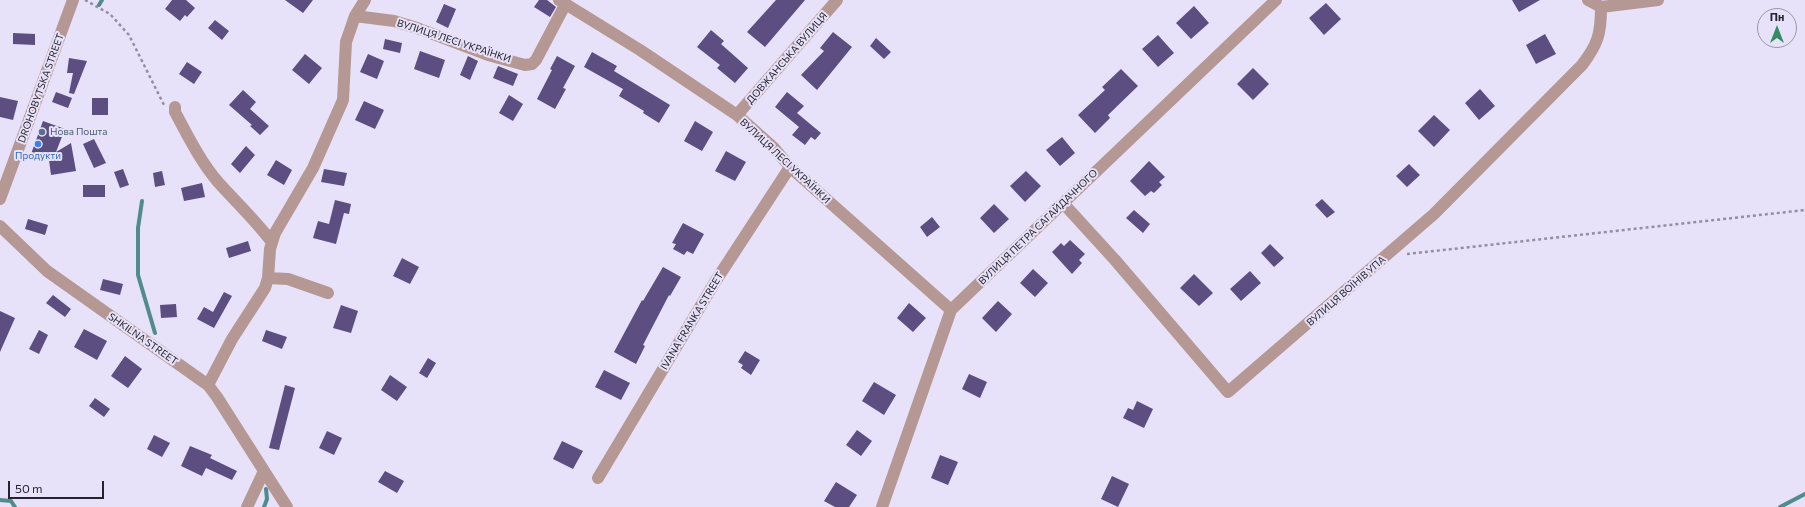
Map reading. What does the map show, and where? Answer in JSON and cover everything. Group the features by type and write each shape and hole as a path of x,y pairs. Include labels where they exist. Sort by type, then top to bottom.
{"street":[{"name":"DROHOBYTSKA STREET","path":"0,199 74,0"},
{"path":"208,385 232,339 265,288 268,278 271,241 274,233 313,168 342,100 345,84 344,65 346,42 355,16 365,0"},
{"name":"ДОВЖАНСЬКА ВУЛИЦЯ","path":"737,115 837,0"},
{"name":"ВУЛИЦЯ ПЕТРА САГАЙДАЧНОГО","path":"882,507 951,310 1276,0"},
{"path":"1588,0 1602,7 1658,0"},
{"name":"ВУЛИЦЯ ЛЕСІ УКРАЇНКИ","path":"355,16 394,21 417,28 488,55 525,65 532,64 536,60 562,2 640,50 737,115 774,148 790,167 951,310"},
{"name":"ВУЛИЦЯ ВОЇНІВ УПА","path":"1063,204 1115,260 1228,392 1434,214 1582,65 1594,49 1599,38 1602,26 1602,7"},
{"path":"171,108 175,112 195,150 217,181 258,224 271,241"},
{"name":"IVANA FRANKA STREET","path":"598,478 715,282 790,167"},
{"name":"SHKILNA STREET","path":"0,226 26,253 52,276 208,385 287,507"},
{"path":"268,278 288,279 328,293"},
{"path":"247,507 264,471"}],"path":[{"path":"85,0 110,14 129,35 171,108"},
{"path":"1387,256 1805,210"}],"building":[{"path":"172,0 186,0 195,8 187,17 185,15 180,21 165,9"},
{"path":"285,0 313,0 303,13"},
{"path":"539,0 547,0 556,7 550,17 534,7"},
{"path":"776,0 805,0 765,47 747,32"},
{"path":"1512,0 1540,0 1519,12"},
{"path":"1326,3 1341,19 1324,35 1309,18"},
{"path":"444,4 456,9 448,28 436,22"},
{"path":"1194,6 1209,23 1191,39 1176,23"},
{"path":"215,20 229,31 222,40 208,28"},
{"path":"711,30 724,41 721,44 748,68 735,83 717,68 720,65 697,47"},
{"path":"833,32 852,47 817,90 801,75 824,51 820,48"},
{"path":"13,33 35,34 35,45 13,44"},
{"path":"1545,34 1556,54 1536,64 1526,45"},
{"path":"1158,35 1174,53 1158,67 1142,49"},
{"path":"876,38 891,52 884,59 870,46"},
{"path":"385,39 402,43 400,53 383,49"},
{"path":"420,51 445,60 439,78 414,69"},
{"path":"592,52 617,66 614,71 670,105 659,123 643,113 644,111 619,96 623,89 584,67"},
{"path":"305,54 322,68 309,84 292,70"},
{"path":"368,54 384,61 377,79 360,72"},
{"path":"468,56 478,61 470,80 460,75"},
{"path":"557,56 575,66 563,88 566,89 555,109 537,99 552,70 550,69"},
{"path":"69,58 87,61 74,94 69,93 73,73 67,73"},
{"path":"187,62 202,72 194,84 179,74"},
{"path":"498,66 518,74 513,86 493,78"},
{"path":"1253,68 1269,84 1253,100 1237,84"},
{"path":"1121,69 1138,86 1108,115 1110,118 1095,133 1078,115 1105,90 1102,87"},
{"path":"1480,89 1495,106 1479,120 1465,103"},
{"path":"243,90 256,102 250,109 269,126 260,135 250,126 252,125 229,105"},
{"path":"56,92 72,98 68,108 52,102"},
{"path":"787,92 804,106 797,113 821,133 815,140 811,137 805,145 792,135 799,127 775,107"},
{"path":"509,95 523,104 513,121 499,113"},
{"path":"0,97 18,101 13,120 0,117"},
{"path":"92,98 108,98 108,115 92,115"},
{"path":"364,101 384,110 375,129 355,120"},
{"path":"1434,115 1450,130 1434,147 1418,131"},
{"path":"43,121 65,129 56,152 71,143 76,171 51,175 49,160 31,154"},
{"path":"695,121 713,132 702,151 684,141"},
{"path":"1062,137 1075,153 1060,166 1046,150"},
{"path":"94,139 106,163 94,168 83,144"},
{"path":"246,146 255,155 240,173 231,164"},
{"path":"726,151 746,162 735,181 715,171"},
{"path":"276,160 292,170 284,185 267,175"},
{"path":"1149,161 1165,177 1159,182 1162,185 1154,193 1151,191 1145,196 1130,181"},
{"path":"1409,164 1420,175 1407,187 1396,176"},
{"path":"123,169 129,185 120,188 114,172"},
{"path":"324,169 347,173 344,186 321,182"},
{"path":"162,171 165,185 155,187 153,173"},
{"path":"1026,171 1041,186 1025,202 1010,186"},
{"path":"202,183 205,197 184,201 181,188"},
{"path":"83,185 105,185 105,197 83,197"},
{"path":"1322,199 1335,212 1327,218 1315,205"},
{"path":"335,200 351,204 349,214 344,213 336,244 313,238 318,221 329,224"},
{"path":"994,204 1009,219 994,233 980,218"},
{"path":"1134,210 1150,224 1143,233 1126,218"},
{"path":"932,217 940,227 927,237 920,227"},
{"path":"28,219 48,225 45,235 25,229"},
{"path":"683,223 704,234 693,254 687,251 684,255 673,249 676,244 672,243"},
{"path":"1070,240 1085,254 1079,260 1082,263 1072,274 1052,252 1061,243 1064,246"},
{"path":"248,241 251,251 229,258 226,248"},
{"path":"1270,244 1284,258 1274,267 1261,253"},
{"path":"402,258 419,267 410,284 393,276"},
{"path":"663,267 681,277 670,296 669,295 643,345 645,346 636,364 614,352 642,300 643,301"},
{"path":"1033,269 1048,283 1035,297 1020,283"},
{"path":"1250,271 1261,283 1241,301 1230,289"},
{"path":"1194,274 1213,293 1199,306 1180,288"},
{"path":"103,279 123,284 120,295 100,290"},
{"path":"224,292 232,296 214,328 197,319 204,307 213,312"},
{"path":"53,295 71,309 65,317 46,303"},
{"path":"998,301 1012,314 996,332 982,318"},
{"path":"909,303 926,318 913,332 897,318"},
{"path":"176,304 177,317 161,318 160,305"},
{"path":"341,305 358,311 351,333 333,328"},
{"path":"0,311 15,318 0,352"},
{"path":"84,329 107,341 97,360 74,347"},
{"path":"39,330 48,335 39,354 29,349"},
{"path":"266,330 287,337 282,349 262,341"},
{"path":"745,351 760,360 751,375 741,368 743,365 738,362"},
{"path":"125,356 142,369 128,388 111,376"},
{"path":"428,358 436,363 427,378 419,373"},
{"path":"604,370 630,383 621,400 595,387"},
{"path":"969,374 987,382 980,398 962,389"},
{"path":"390,375 407,387 397,401 381,390"},
{"path":"874,382 896,395 884,415 862,401"},
{"path":"285,385 295,388 279,450 269,448"},
{"path":"95,398 110,409 104,417 89,406"},
{"path":"1137,401 1153,409 1144,428 1123,418 1128,408 1133,410"},
{"path":"857,430 872,441 861,456 846,445"},
{"path":"327,431 342,438 334,455 319,448"},
{"path":"154,435 170,443 162,457 147,449"},
{"path":"562,441 583,451 573,469 553,459"},
{"path":"190,446 212,455 210,458 237,471 232,480 206,468 202,476 181,466"},
{"path":"940,455 958,462 948,485 931,478"},
{"path":"385,471 404,481 397,493 378,482"},
{"path":"1112,476 1129,484 1118,507 1101,499"},
{"path":"836,482 857,495 849,507 835,507 824,501"}],"waterway":[{"path":"99,5 102,0"},
{"path":"142,201 138,228 138,275 155,333"},
{"path":"264,507 267,499 266,489"},
{"path":"1780,507 1805,494"},
{"path":"0,500 11,501 15,507"}],"place":[{"name":"Нова Пошта","path":"42,132"},
{"name":"Продукти","path":"38,144"}]}
